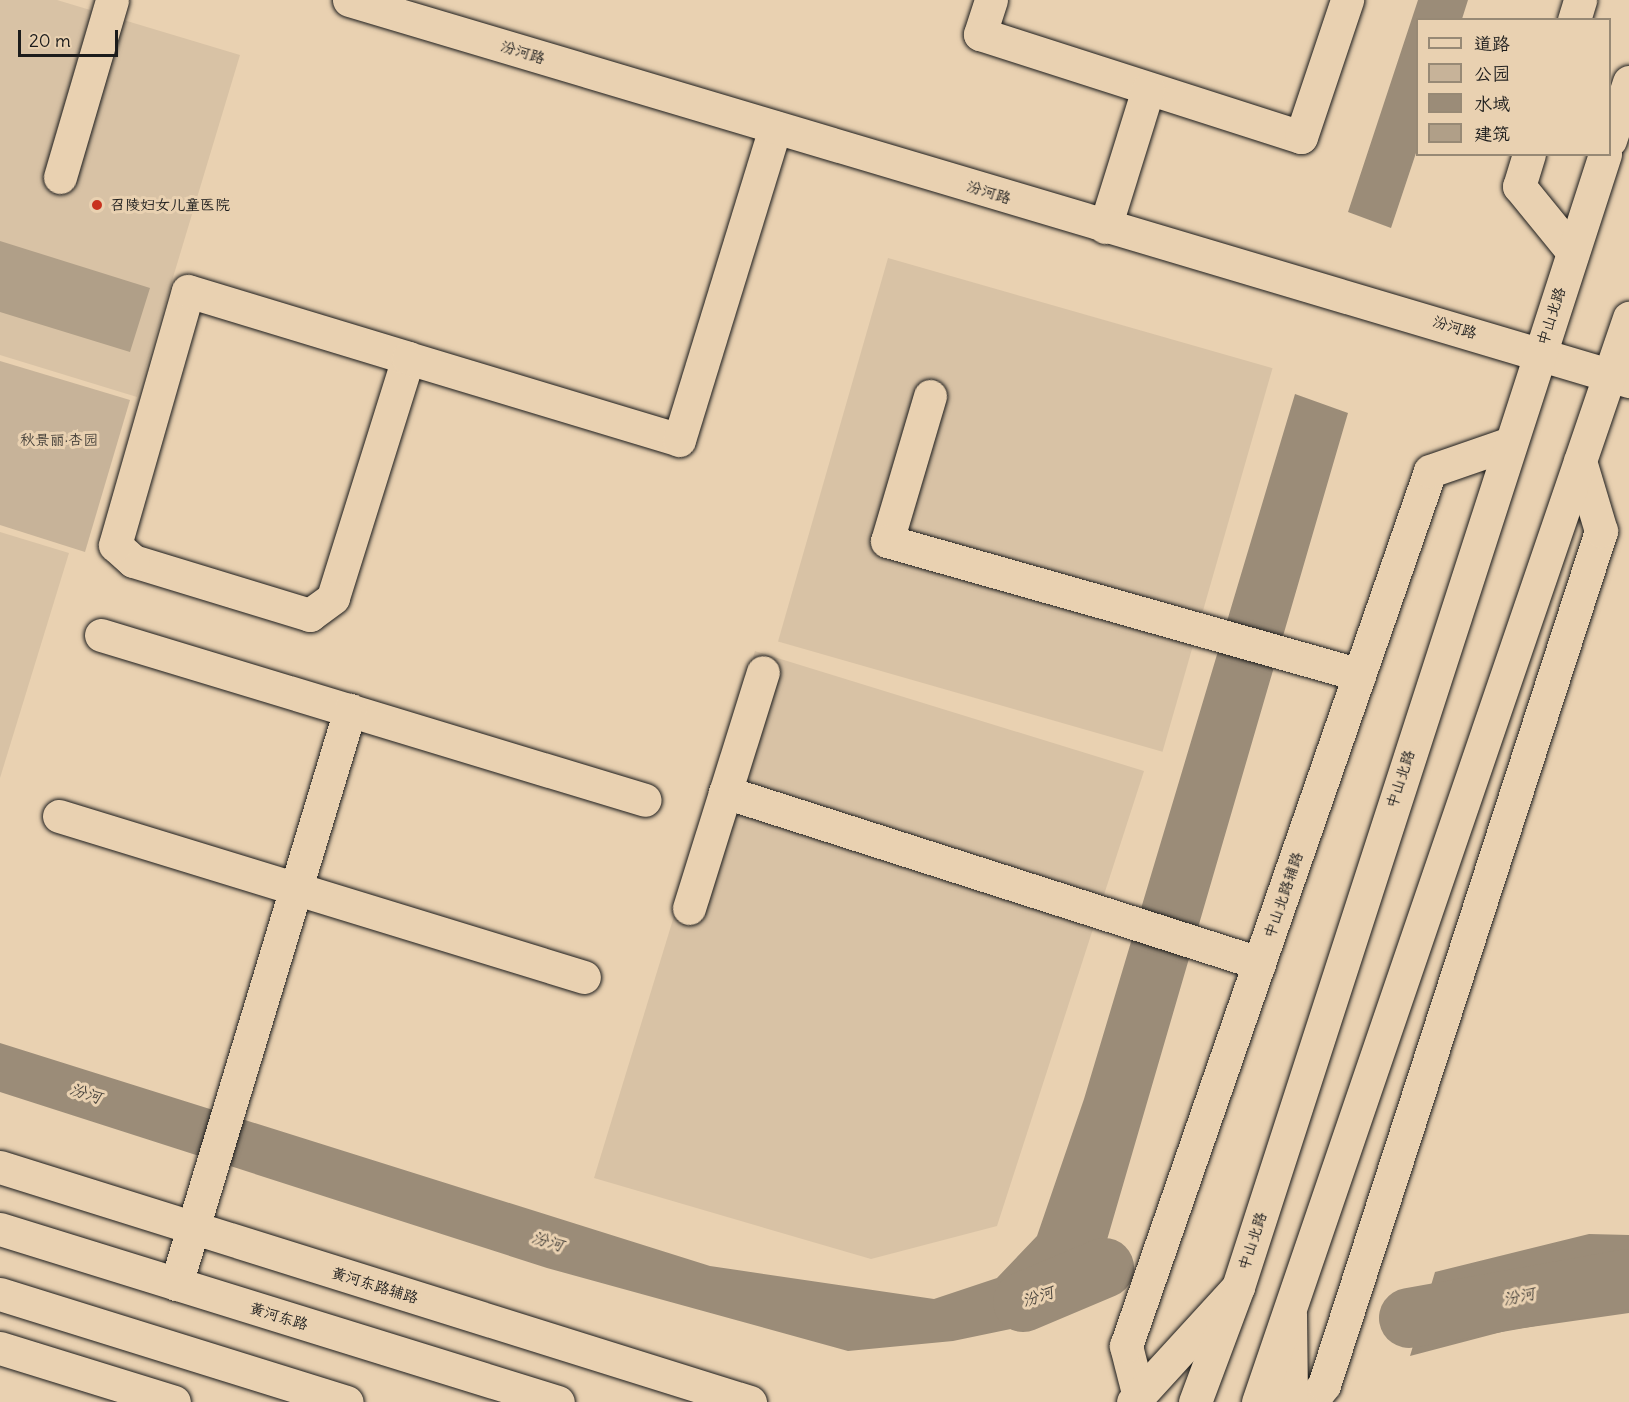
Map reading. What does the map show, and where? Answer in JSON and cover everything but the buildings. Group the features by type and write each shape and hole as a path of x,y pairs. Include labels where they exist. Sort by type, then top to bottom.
{"street":[{"path":"60,177 112,0"},
{"name":"汾河路","path":"349,0 1105,227 1620,378"},
{"path":"991,0 980,34 1301,136 1347,0"},
{"path":"1575,18 1580,0"},
{"path":"1611,137 1629,81"},
{"path":"1105,227 1148,89"},
{"path":"408,358 333,598 310,615 133,561 115,545 188,291 679,440 775,128"},
{"path":"1528,156 1518,186 1572,251"},
{"name":"中山北路","path":"1195,1402 1238,1287 1508,444 1604,156"},
{"path":"1258,1402 1580,461 1620,378 1629,318"},
{"path":"930,396 887,541 1359,675"},
{"name":"中山北路辅路","path":"1136,1400 1126,1347 1430,471 1508,444"},
{"path":"1311,1402 1324,1385 1601,531 1580,461"},
{"path":"101,635 645,800"},
{"path":"689,908 763,672"},
{"path":"176,1284 350,710"},
{"path":"725,792 1259,963"},
{"path":"59,816 584,977"},
{"name":"黄河东路辅路","path":"0,1167 750,1402"},
{"name":"黄河东路","path":"0,1229 558,1402"},
{"path":"1136,1400 1238,1287"},
{"path":"0,1294 347,1402"},
{"path":"1290,1304 1291,1402"},
{"path":"0,1348 174,1402"}],"shaded area":[{"name":"召陵妇女儿童医院","path":"0,0 57,0 240,55 137,397 0,355"},
{"path":"888,258 1273,368 1163,752 778,642"},
{"path":"0,532 69,553 0,778"},
{"path":"755,651 1144,771 997,1226 871,1259 594,1178"}],"green space":[{"name":"秋景丽·杏园","path":"0,361 130,400 85,552 0,525"}],"water":[{"path":"1418,0 1468,0 1462,18 1416,18 1416,153 1391,228 1348,212"},
{"path":"1295,394 1348,413 1093,1288 1044,1322 953,1341 848,1351 547,1268 0,1092 0,1043 710,1266 934,1299 997,1278 1037,1236 1084,1099"},
{"path":"1589,1234 1629,1235 1629,1313 1509,1330 1410,1356 1435,1272"}],"waterway":[{"name":"汾河","path":"1023,1302 1104,1268"},
{"name":"汾河","path":"1409,1318 1629,1279"}],"place":[{"name":"召陵妇女儿童医院","path":"97,205"}]}
